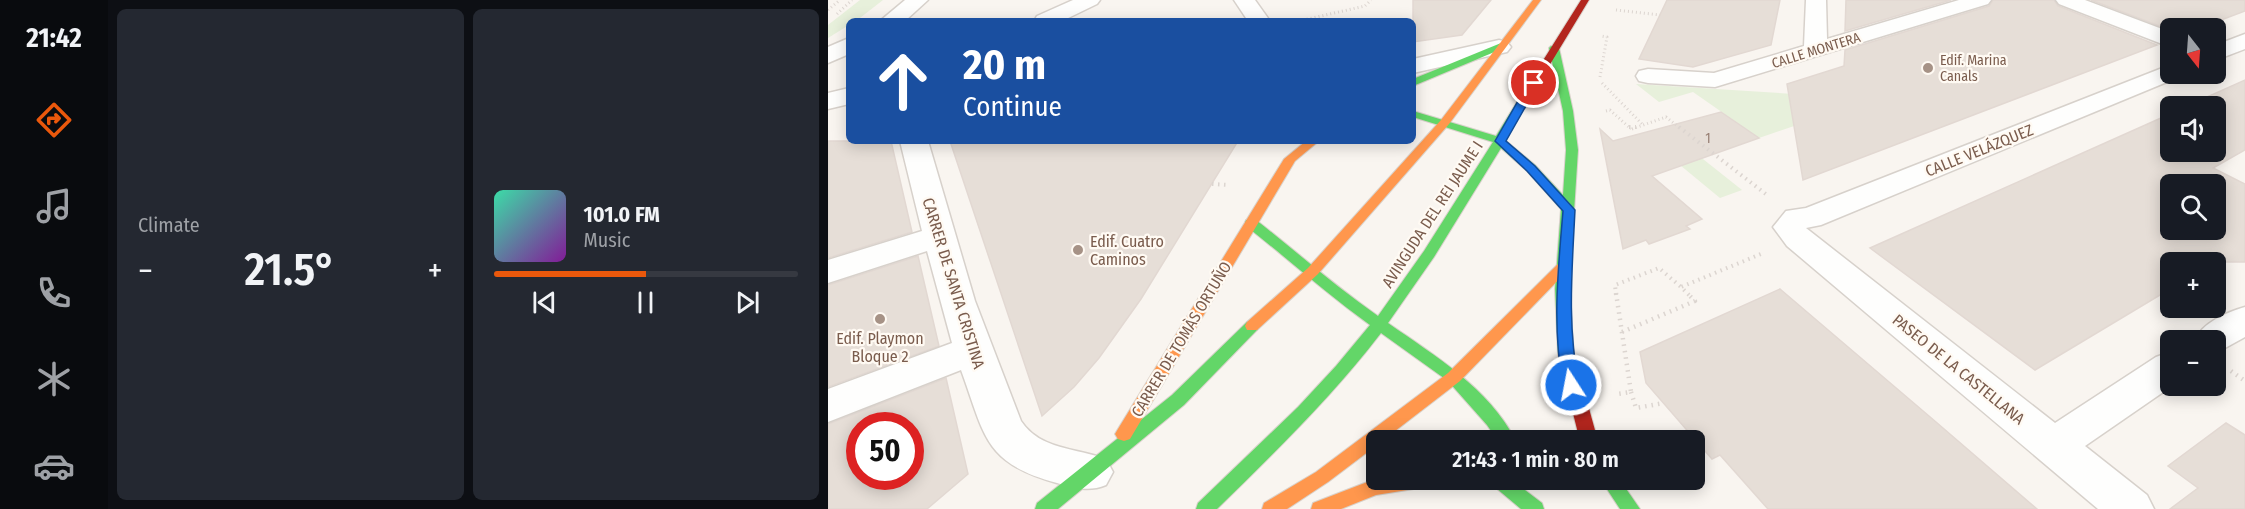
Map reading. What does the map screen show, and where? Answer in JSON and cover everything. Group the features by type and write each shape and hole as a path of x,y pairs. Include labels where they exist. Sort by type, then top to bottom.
{"main road":[{"path":"1044,509 1178,400 1256,322 1313,271 1445,122 1537,0"},
{"name":"AVINGUDA DEL REI JAUME I","path":"1205,509 1338,375 1380,323 1500,141 1564,31 1583,3"},
{"path":"1416,82 1501,46"},
{"path":"1554,48 1571,135 1569,210 1563,267 1565,353 1574,401 1585,430"},
{"path":"1416,115 1500,141 1531,168 1569,210"},
{"path":"1416,121 1445,122"},
{"path":"1291,150 1306,144"},
{"path":"1291,150 1318,144"},
{"name":"CARRER DE TOMÀS ORTUÑO","path":"1101,464 1251,223 1291,150"},
{"path":"1251,223 1313,271 1334,292 1454,377 1500,430"},
{"path":"1271,509 1331,470 1454,377 1563,267"},
{"path":"1320,509 1368,490"},
{"path":"1511,490 1534,509"},
{"path":"1617,490 1631,509"}],"street":[{"path":"895,18 918,0"},
{"path":"1051,18 1090,0"},
{"path":"1244,0 1257,18"},
{"path":"1815,51 1816,0"},
{"name":"CALLE MONTERA","path":"1648,76 1715,80 1982,0"},
{"path":"2066,0 2160,36"},
{"path":"2226,49 2245,41"},
{"path":"1416,65 1501,46"},
{"path":"828,56 846,47"},
{"path":"2226,62 2245,69"},
{"name":"CALLE VELÁZQUEZ","path":"1795,228 1810,218 2160,76"},
{"path":"828,101 846,97"},
{"name":"CARRER DE SANTA CRISTINA","path":"915,144 937,237 971,351 1001,421 1014,444 1059,465 1101,464"},
{"name":"PASEO DE LA CASTELLANA","path":"1795,228 2131,509"},
{"path":"828,272 937,237"},
{"path":"2226,332 2245,320"},
{"path":"828,406 971,351"},
{"path":"2053,446 2160,375"}],"path":[{"path":"828,10 840,0"},
{"path":"834,17 852,0"},
{"path":"1312,18 1365,6 1371,0"},
{"path":"1583,3 1660,15"},
{"path":"1564,31 1607,37 1599,81 1643,125"},
{"path":"1621,119 1631,129 1666,117 1795,228 1681,287"},
{"path":"1622,332 1695,301 1659,268 1615,285 1622,332 1631,392 1636,408 1664,403"},
{"path":"1574,401 1631,392"}],"green space":[{"path":"860,0 883,0 860,18 846,18 846,27 828,38 828,25"},
{"path":"1636,84 1873,99 1759,138 1693,92 1659,102"},
{"path":"1684,144 1742,190 1720,198 1663,151"}],"building":[{"path":"1413,0 1491,0 1462,35 1416,42 1416,18 1413,18"},
{"path":"1667,0 1780,0 1771,45 1693,67 1639,59"},
{"path":"1846,0 1951,0 1845,31"},
{"path":"1993,0 2054,0 2058,6 2157,45 1803,180 1787,84 1844,66 1845,50 1989,6"},
{"path":"2091,0 2245,0 2245,11 2226,18 2160,18 2160,26"},
{"path":"2245,80 2245,150 2226,161 2226,96 2209,96"},
{"path":"1721,112 1759,138 1652,176 1702,219 1686,226 1690,229 1649,244 1646,240 1623,249 1600,129 1613,141"},
{"path":"2160,118 2160,162 2224,162 2213,168 2225,174 2160,174 2160,240 2226,240 2226,174 2245,184 2245,262 2226,262 2226,252 2160,252 2160,295 2035,370 1870,248"},
{"path":"828,141 846,141 846,144 892,144 912,232 828,258"},
{"name":"Edif. Cuatro Caminos","path":"951,144 1236,144 1141,299 1099,358 1074,387 1042,416"},
{"name":"Edif. Playmon Bloque 2","path":"918,256 939,346 828,387 828,285"},
{"path":"1780,289 2037,509 1768,509 1720,455 1712,459 1705,451 1705,430 1687,430 1646,383 1640,352"},
{"path":"946,378 968,474 927,509 828,509 828,424 846,417 846,490 924,490 924,412 859,412"},
{"path":"2226,423 2245,435 2245,509 2170,509 2198,488 2168,466"}],"traffic: fast":[{"path":"1416,82 1501,46"},
{"path":"1554,48 1568,111 1572,150 1562,289 1566,354"},
{"path":"1205,509 1323,391 1384,318 1451,220 1532,86"},
{"path":"1416,115 1500,141 1531,168 1569,210"},
{"path":"1251,223 1313,271 1334,292 1454,377 1500,430"},
{"path":"1044,509 1178,400 1252,326"},
{"path":"1511,490 1535,509"},
{"path":"1617,490 1631,509"}],"traffic: slow":[{"path":"1252,326 1313,271 1445,122 1537,0"},
{"path":"1124,434 1290,159 1309,144"},
{"path":"1271,509 1322,477 1454,377 1563,267"},
{"path":"1320,509 1368,490"}],"traffic: jam":[{"path":"1532,86 1585,0"},
{"path":"1566,354 1586,430"}],"place":[{"name":"Edif. Marina Canals","path":"1928,68"},
{"name":"Edif. Cuatro Caminos","path":"1078,250"},
{"name":"Edif. Playmon Bloque 2","path":"880,319"}],"route":[{"path":"1534,83 1500,141 1531,168 1569,210 1563,267 1562,313 1565,353 1571,385"}]}
